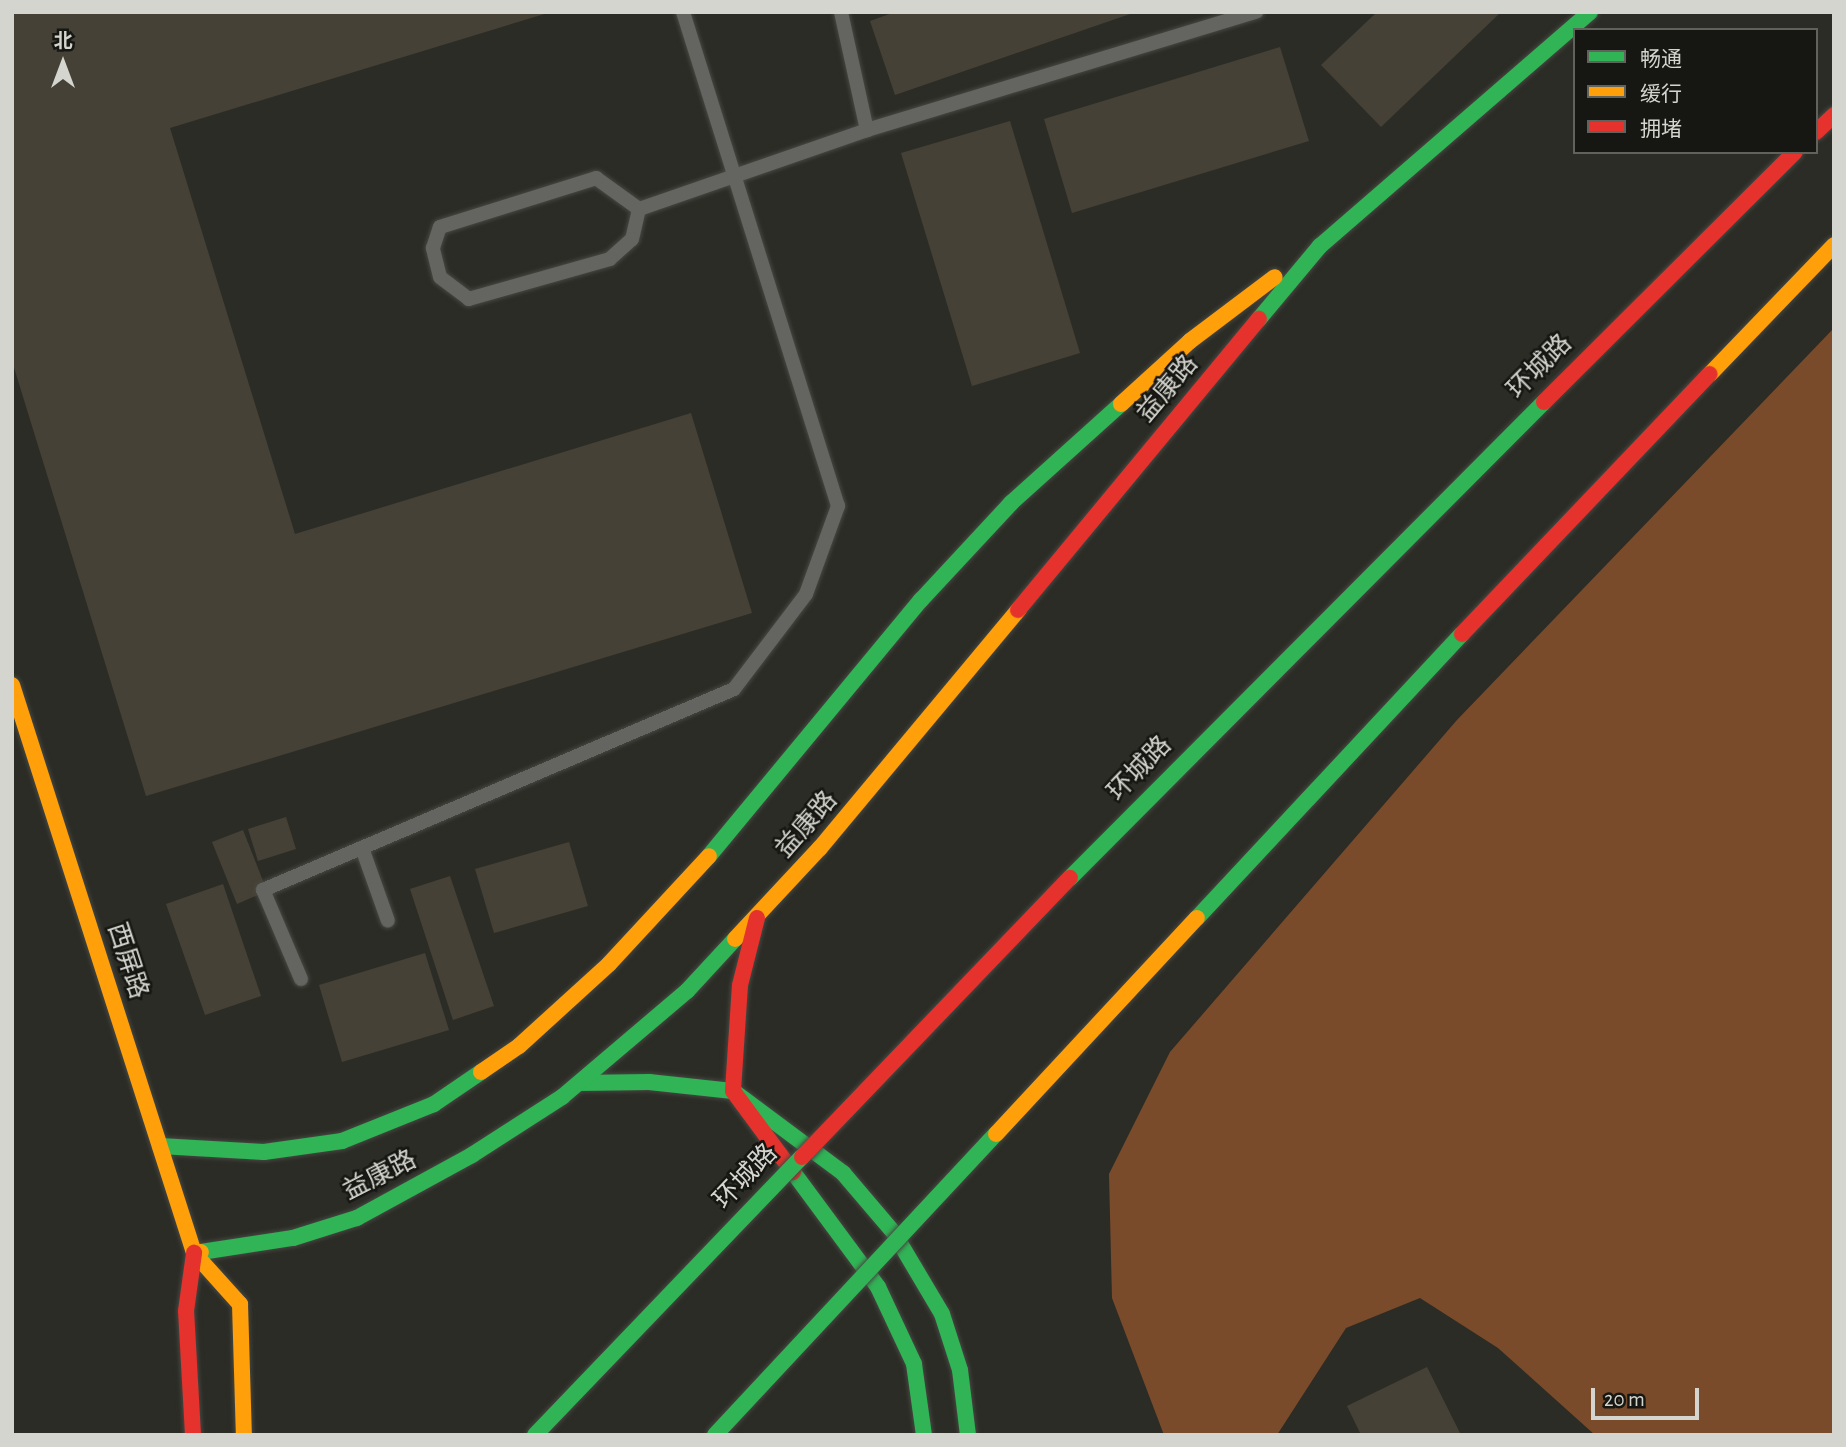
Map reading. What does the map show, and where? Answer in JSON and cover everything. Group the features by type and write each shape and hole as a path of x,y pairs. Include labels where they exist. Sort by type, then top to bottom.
{"main road":[{"name":"益康路","path":"160,1146 239,1153 342,1141 434,1104 519,1046 651,920 806,742 921,600 1011,503 1190,341 1320,246 1590,12"},
{"path":"1818,130 1834,115"},
{"name":"环城路","path":"535,1435 1166,777 1793,154"},
{"path":"715,1435 1502,591 1834,245"},
{"name":"益康路","path":"194,1253 293,1238 357,1218 472,1155 579,1083 645,1030 757,918 1320,246"},
{"name":"西屏路","path":"12,685 194,1253"},
{"path":"757,918 740,985 733,1091 878,1287 914,1364 924,1435"},
{"path":"579,1083 649,1082 733,1091 843,1173 916,1264 955,1352 968,1435"},
{"path":"193,1435 186,1311 194,1253"},
{"path":"194,1253 240,1304 244,1435"}],"lane":[{"path":"301,979 263,890 734,689 807,594 838,506 732,177 683,12"},
{"path":"841,12 867,131"},
{"path":"639,209 867,131 1236,15 1256,12"},
{"path":"596,178 639,209 632,239 610,259 469,299 440,277 433,248 440,227 596,178"},
{"path":"362,848 388,920"}],"shaded area":[{"path":"1834,328 1834,1435 1595,1435 1498,1348 1420,1298 1346,1328 1277,1435 1164,1435 1112,1298 1109,1174 1170,1052 1457,720"}],"building":[{"path":"12,12 551,12 170,128 295,534 691,413 752,613 146,796 12,361"},
{"path":"895,12 1133,13 895,95 870,21"},
{"path":"1377,12 1501,12 1381,127 1321,65"},
{"path":"1280,47 1309,141 1072,213 1044,119"},
{"path":"1010,121 1080,353 972,386 901,153"},
{"path":"286,817 296,849 258,861 248,829"},
{"path":"243,830 267,891 237,904 212,842"},
{"path":"569,842 588,906 494,933 475,869"},
{"path":"450,876 494,1006 453,1020 410,889"},
{"path":"223,884 261,996 205,1015 166,904"},
{"path":"425,953 449,1030 342,1062 319,985"},
{"path":"1427,1367 1461,1435 1361,1435 1347,1406"}],"traffic: fast":[{"path":"1259,319 1320,246 1590,12"},
{"path":"1070,878 1544,402"},
{"path":"709,856 921,600 1011,503 1121,404"},
{"path":"1197,918 1462,634"},
{"path":"201,1252 293,1238 357,1218 472,1155 562,1097 687,991 735,939"},
{"path":"160,1146 264,1152 342,1141 434,1104 481,1072"},
{"path":"579,1083 649,1082 733,1091 843,1173 894,1233 942,1314 960,1370 968,1435"},
{"path":"715,1435 996,1134"},
{"path":"535,1435 802,1157"},
{"path":"793,1172 878,1287 914,1364 924,1435"}],"traffic: slow":[{"path":"1710,374 1834,245"},
{"path":"1121,404 1190,341 1275,277"},
{"path":"735,939 820,848 1018,610"},
{"path":"12,685 194,1253 201,1252"},
{"path":"481,1072 519,1046 609,964 709,856"},
{"path":"996,1134 1197,918"},
{"path":"194,1253 240,1304 244,1435"}],"traffic: jam":[{"path":"1818,130 1834,115"},
{"path":"1544,402 1793,154"},
{"path":"1018,610 1259,319"},
{"path":"1462,634 1710,374"},
{"path":"802,1157 1070,878"},
{"path":"757,918 740,985 733,1091 793,1172"},
{"path":"193,1435 186,1311 194,1253"}]}
